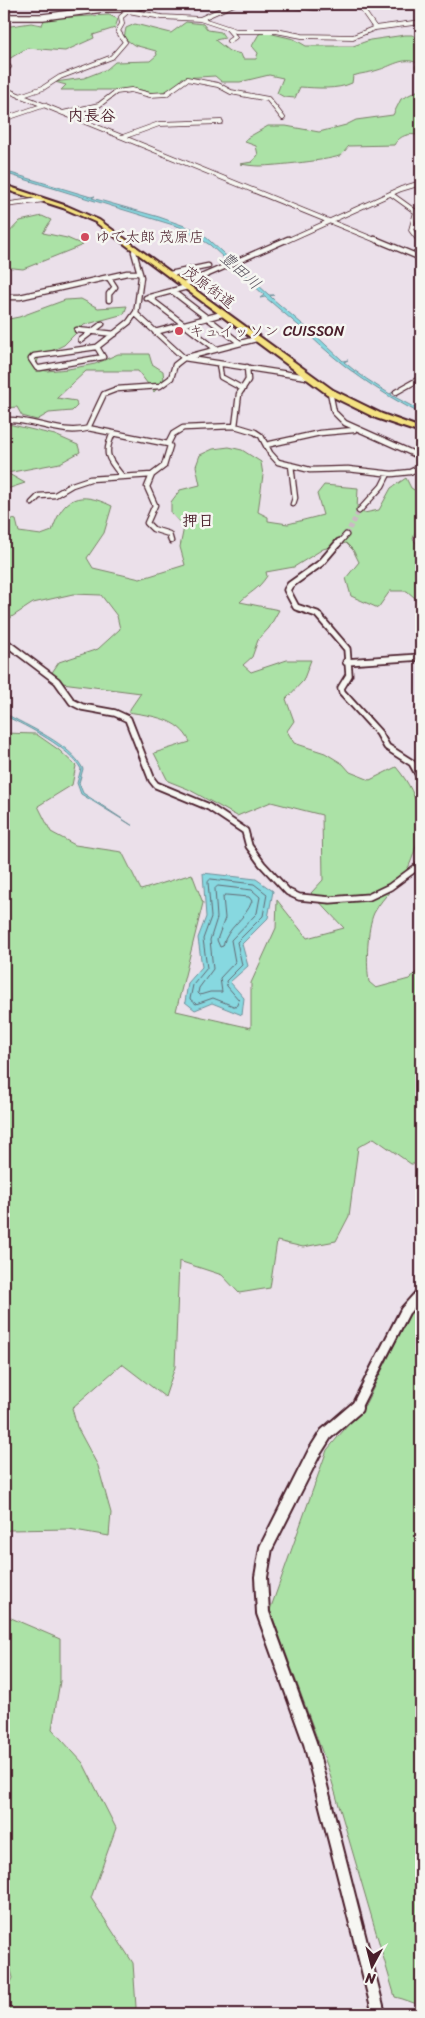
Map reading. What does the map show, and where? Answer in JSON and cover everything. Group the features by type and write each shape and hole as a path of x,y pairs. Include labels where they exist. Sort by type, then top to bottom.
{"main road":[{"path":"4,17 43,17 152,4"},
{"name":"茂原街道","path":"4,187 97,221 136,248 307,377 330,392 379,416 421,431"}],"street":[{"path":"200,19 234,4"},
{"path":"270,4 308,8 371,4"},
{"path":"359,6 375,28"},
{"path":"20,96 44,88 60,77 114,55 125,42 118,31 122,24 122,15 130,8 162,18 200,19 229,30 276,31 302,36 356,36 375,28 421,22"},
{"path":"228,41 235,37 229,30"},
{"path":"4,69 9,67"},
{"path":"63,113 99,105 116,92 131,90 150,95 166,94 187,79 218,84 231,92 268,100 283,118"},
{"path":"4,89 421,258"},
{"path":"4,119 44,105"},
{"path":"123,137 164,123 221,122"},
{"path":"138,299 185,286 421,182"},
{"path":"391,194 414,208 416,212 411,230 417,238 421,239"},
{"path":"4,205 42,200"},
{"path":"97,347 103,357 40,368 37,368 31,359 34,356 97,347 128,322 136,312 141,284 140,272 134,252 136,248"},
{"path":"170,274 208,266"},
{"path":"4,297 20,297 140,272"},
{"path":"109,278 115,287 109,294 109,300"},
{"path":"172,291 240,343"},
{"path":"148,297 216,350"},
{"path":"136,312 138,317 184,358 307,377"},
{"path":"155,332 222,314"},
{"path":"81,340 102,324"},
{"path":"77,330 115,334"},
{"path":"90,428 89,424 98,411 104,394 117,389 160,386 171,378 175,365 184,358 256,339"},
{"path":"219,364 221,377 243,389"},
{"path":"235,426 239,394 248,383 247,367"},
{"path":"396,392 421,378"},
{"path":"330,392 337,418 357,430 373,434 421,457"},
{"path":"8,420 19,419 77,431 90,428 168,444"},
{"path":"171,541 169,534 147,523 155,505 146,487 152,475 164,466 170,446 168,444 173,434 183,428 235,426 255,432 261,436 273,458 278,462 310,470 348,469 388,474 410,472 421,467"},
{"path":"266,445 320,433 357,430"},
{"path":"113,433 106,446 106,452 108,459 122,476"},
{"path":"291,465 295,498 293,504"},
{"path":"359,511 382,486 388,474"},
{"path":"32,503 39,496 55,495 72,485 90,479 152,475"},
{"path":"346,535 321,563 290,585 287,590 288,595 296,607 317,614 347,649 346,662 349,674 341,688 342,692 379,734 387,747 412,763 421,779"},
{"path":"4,641 34,661 58,682 64,694 73,703 91,709 112,711 128,718 152,780 156,784 208,807 245,831 249,847 284,889 294,896 307,899 369,897 398,881 421,864"},
{"path":"346,662 421,657"},
{"path":"379,2014 310,1744 264,1613 261,1578 266,1548 314,1453 326,1434 355,1409 405,1312 421,1293"}],"green space":[{"path":"109,15 118,19 115,28 93,35 94,38 65,51 27,48 4,62 4,27 31,23 42,25 44,20 53,18"},
{"path":"186,22 203,24 208,30 221,32 225,38 215,40 229,51 241,54 243,59 256,59 258,53 252,46 259,34 264,32 294,39 306,46 353,46 370,40 412,35 421,40 421,76 415,67 417,63 402,61 375,71 353,76 352,83 340,87 300,87 295,98 284,97 277,93 283,78 269,75 240,82 222,82 215,76 182,78 174,87 159,93 141,90 61,90 66,85 55,82 84,78 107,69 115,62 150,61 157,55 156,51 134,45 124,38 126,28 135,24 171,33"},
{"path":"421,89 421,136 406,135 394,145 349,146 341,155 316,161 266,166 240,164 252,162 258,155 256,146 245,142 247,138 268,126 286,126 319,132 346,125 356,120 393,115 401,99"},
{"path":"42,216 51,220 43,233 67,238 83,245 23,269 4,267 4,238 20,221"},
{"path":"81,299 98,308 127,306 124,314 84,325 64,345 39,357 35,368 47,371 68,369 95,364 118,354 149,354 152,364 163,371 164,380 154,392 138,371 86,371 57,398 76,401 77,406 72,411 49,413 37,420 22,416 17,407 4,408 4,320 19,317 65,300"},
{"path":"4,423 55,435 78,445 80,452 60,463 7,473 25,483 4,490"},
{"path":"229,447 242,450 261,462 263,475 258,512 268,517 268,521 288,524 323,515 317,494 324,485 358,488 357,510 364,513 379,510 391,488 406,478 411,488 421,494 421,520 413,539 421,549 421,598 415,598 407,591 390,591 378,608 351,596 346,578 359,562 353,550 346,543 323,549 294,567 266,572 267,576 260,585 240,602 279,610 269,628 258,640 252,657 243,665 251,672 287,660 311,660 303,681 286,699 294,721 287,731 294,743 325,753 343,764 350,772 370,780 396,767 412,791 416,803 419,815 418,839 409,866 374,913 369,937 368,966 369,982 376,988 409,979 421,968 421,1164 411,1164 374,1138 358,1147 349,1216 336,1241 303,1247 277,1241 270,1288 239,1293 222,1275 179,1261 175,1367 165,1397 122,1364 72,1408 77,1427 98,1466 111,1513 109,1536 69,1529 9,1530 4,1532 4,733 36,734 59,750 76,766 72,785 38,806 51,832 75,845 122,852 141,890 192,874 203,903 176,1011 251,1028 251,983 276,928 277,900 307,938 344,928 311,893 323,880 322,815 271,802 237,816 188,789 168,781 154,753 190,742 185,734 172,723 128,712 141,693 62,683 51,674 59,662 98,649 120,629 117,616 101,595 73,594 33,603 4,622 6,589 4,587 4,517 16,520 19,532 41,535 52,531 61,511 67,504 81,498 90,498 112,506 104,533 87,558 93,568 140,579 185,565 180,547 184,527 171,513 171,502 180,490 200,485 196,466 200,455 213,449"},
{"path":"421,1301 421,2005 395,1997 328,1768 270,1610 327,1450 365,1405 410,1313"},
{"path":"4,1615 60,1639 60,1681 52,1729 83,1763 116,1828 91,1898 133,1963 136,2007 134,2014 4,2014 4,1997 13,1978 4,1943"}],"water":[{"name":"豊田川","path":"4,171 91,197 95,196 92,198 159,217 199,231 269,295 274,295 270,296 273,299 308,329 312,328 310,330 343,361 348,360 344,362 390,394 393,392 391,395 421,411 421,414 375,387 319,345 306,332 302,332 305,331 265,297 260,298 264,295 210,245 183,228 4,173"},
{"path":"4,713 48,736 69,752 83,769 79,783 83,793 133,826 81,794 77,783 81,769 68,753 36,732 5,716"},
{"path":"203,873 256,879 273,891 268,918 242,944 248,966 230,982 244,998 242,1015 212,1003 195,1010 185,1002 188,983 202,967 198,938 206,917"}],"waterway":[{"path":"383,2013 394,2010 421,2011"}],"tunnel":[{"path":"346,535 359,511"}],"place":[{"name":"ゆで太郎 茂原店","path":"85,237"},
{"name":"キュイッソン CUISSON","path":"179,331"}],"district":[{"name":"内長谷","path":"92,115"},
{"name":"押日","path":"198,520"}]}
